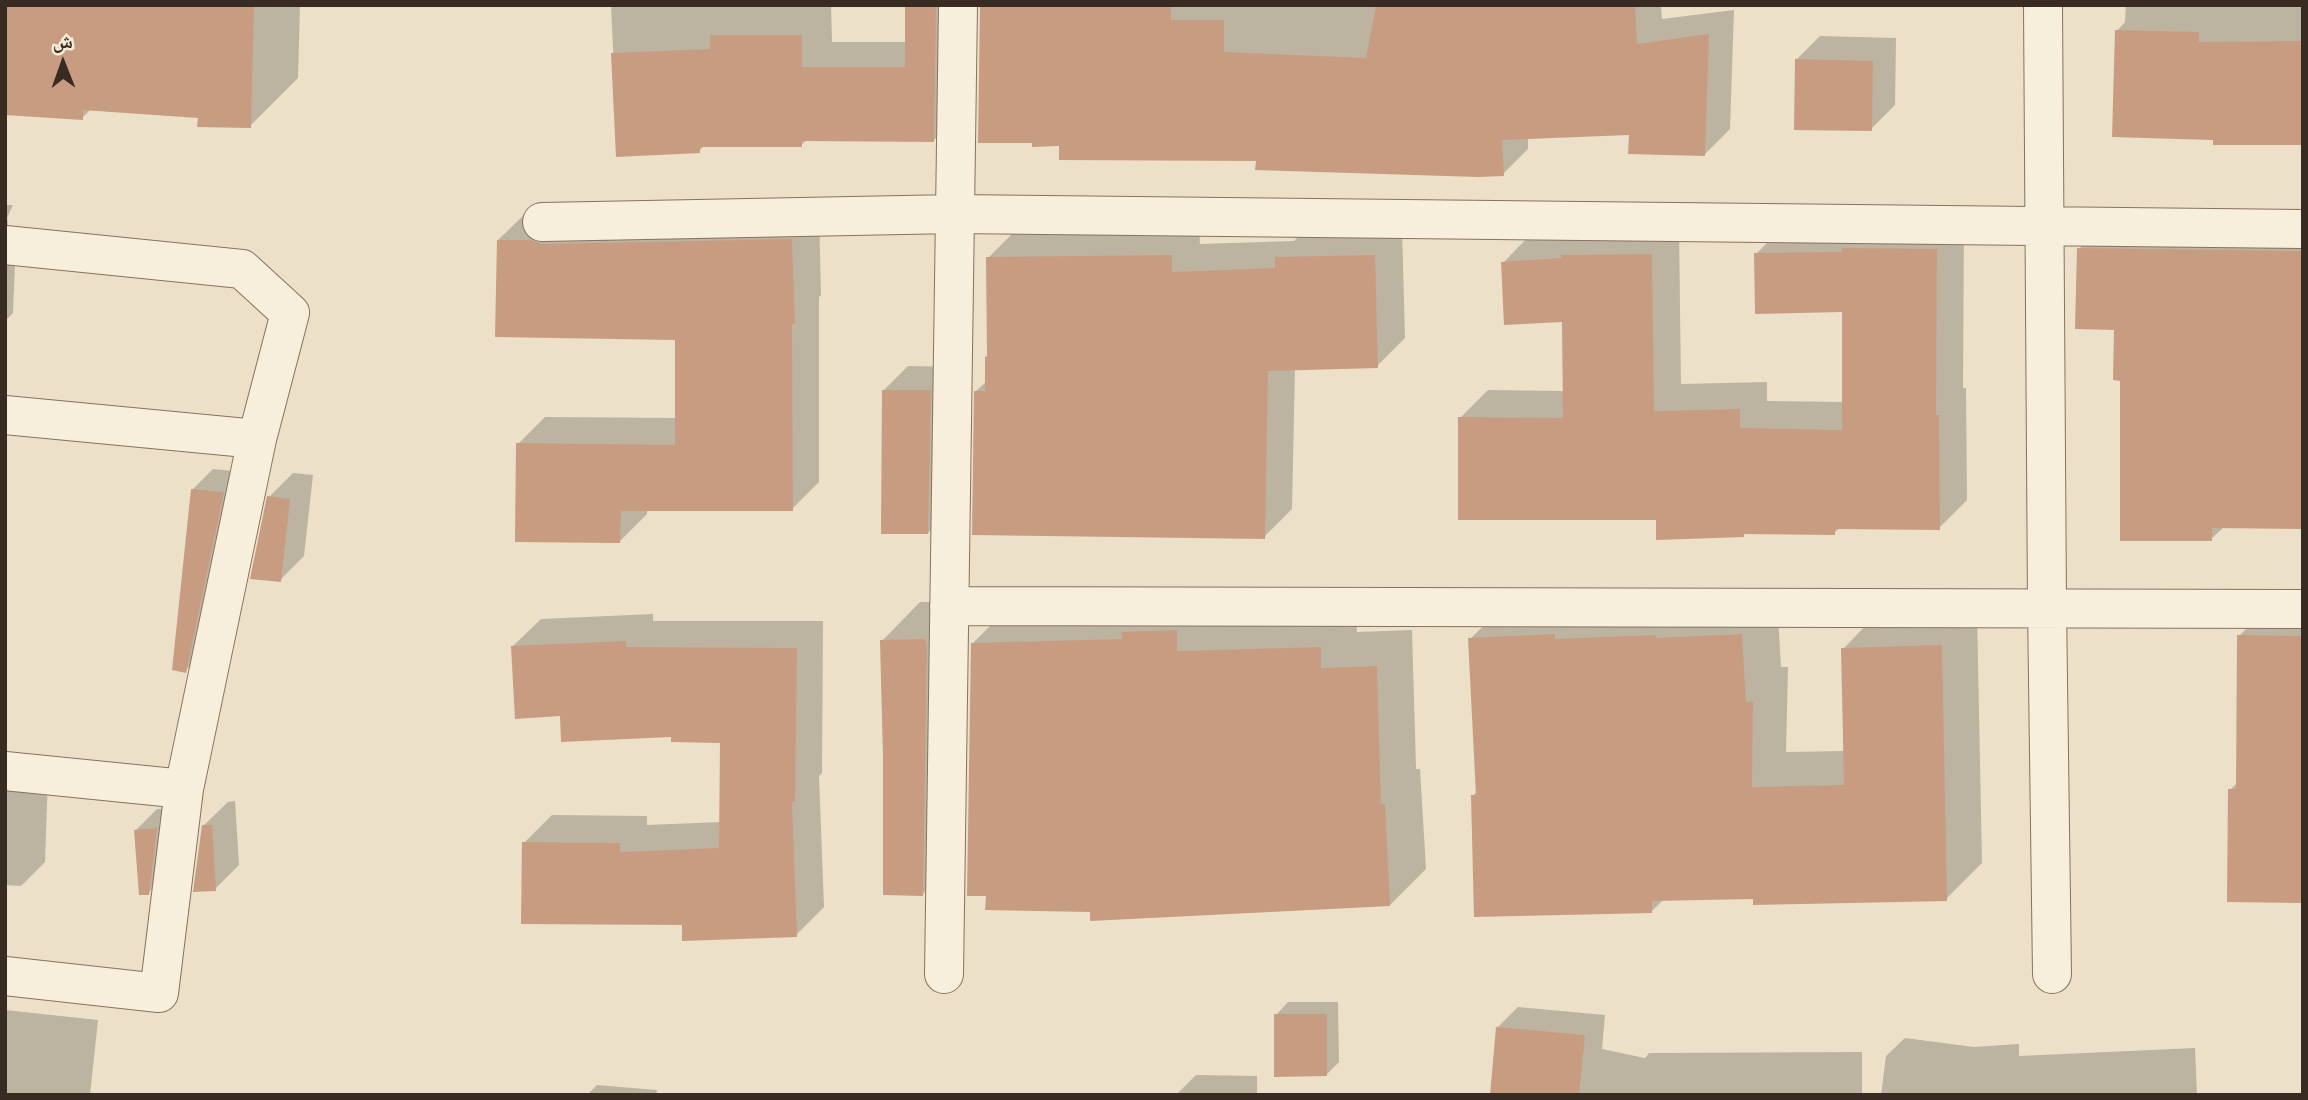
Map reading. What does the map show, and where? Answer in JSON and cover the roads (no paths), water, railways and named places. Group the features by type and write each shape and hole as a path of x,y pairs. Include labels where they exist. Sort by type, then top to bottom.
{"street":[{"path":"944,974 958,5"},
{"path":"2043,5 2046,607 2052,974"},
{"path":"542,222 955,214 2303,229"},
{"path":"5,245 242,269 290,313 257,439 184,789 159,993 5,976"},
{"path":"5,415 257,439"},
{"path":"949,606 2303,609"},
{"path":"5,771 184,789"}]}
